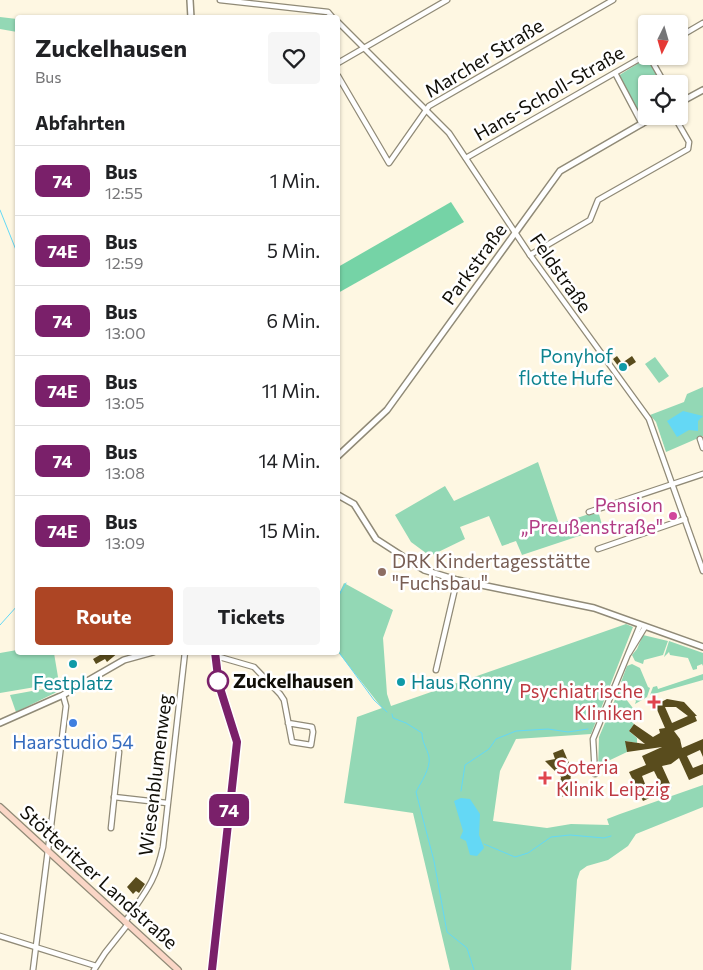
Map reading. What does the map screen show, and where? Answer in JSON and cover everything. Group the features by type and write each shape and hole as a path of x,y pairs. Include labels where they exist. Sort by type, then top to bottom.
{"main road":[{"name":"Stötteritzer Landstraße","path":"0,807 178,970"}],"street":[{"path":"190,0 191,15"},
{"path":"220,0 328,12 330,15"},
{"path":"340,62 447,0"},
{"name":"Marcher Straße","path":"340,79 389,163 426,110 451,92 614,0"},
{"path":"688,32 703,23"},
{"name":"Feldstraße","path":"340,24 449,133 530,255 649,419 702,562 703,571"},
{"name":"Hans-Scholl-Straße","path":"466,158 638,61"},
{"path":"614,73 638,117"},
{"path":"688,98 703,90"},
{"name":"Parkstraße","path":"340,454 387,410 560,171 640,125"},
{"path":"530,255 590,220 598,200 688,149 688,142 679,125"},
{"path":"700,439 703,448"},
{"path":"590,512 703,474"},
{"path":"340,496 354,504 376,540 424,570 457,580 594,608 703,647"},
{"path":"598,549 685,519"},
{"path":"436,670 457,580"},
{"path":"595,774 593,739 642,626"},
{"path":"0,723 63,695 124,660 142,655"},
{"name":"Wiesenblumenweg","path":"95,968 127,923 155,877 163,847 185,655"},
{"path":"212,970 237,742 219,685 215,655"},
{"path":"218,655 257,669 283,697 288,723 292,742 311,745 312,727 288,723"},
{"path":"33,970 66,706 63,695"},
{"path":"110,828 119,752"},
{"path":"114,797 167,803"},
{"path":"0,936 95,968"}],"green space":[{"path":"0,17 15,19 15,32 0,29"},
{"path":"638,63 638,65 652,65 657,75 638,75 638,114 618,76"},
{"path":"451,202 464,222 340,292 340,266"},
{"path":"655,357 669,376 659,383 645,364"},
{"path":"703,387 703,436 666,452 656,422 650,415 684,402 687,394"},
{"path":"538,462 559,524 598,511 603,528 522,555 516,541 502,546 489,516 460,527 465,539 430,556 411,542 395,515 445,486 454,501"},
{"path":"344,583 393,610 383,638 387,694 391,706 626,624 633,627 591,734 516,739 500,771 493,821 547,828 571,824 609,825 607,819 703,785 703,807 636,834 628,846 608,860 587,866 580,871 577,880 571,970 450,970 413,813 344,803 357,717 382,708 340,655 340,592"},
{"path":"643,635 668,641 663,655 644,660 643,664 635,661 632,655"},
{"path":"669,641 703,653 703,666 702,664 697,666 697,669 693,670 688,658 670,655 669,652 664,657"},
{"path":"15,650 15,655 54,655 59,683 0,693 0,653"},
{"path":"632,664 640,668 650,688 647,697 635,704 636,701 632,694 629,695 621,682 627,666"},
{"path":"703,674 703,680 650,695 653,687 657,686 658,689"},
{"path":"65,685 65,688 16,712 10,695"},
{"path":"619,690 639,716 632,722 634,724 629,731 637,738 637,743 626,741 627,752 606,762 598,770 599,737"}],"water":[{"path":"683,411 703,416 698,421 698,431 689,430 677,437 667,421"},
{"path":"461,798 470,799 480,814 479,835 484,848 477,856 470,855 466,841 460,838 463,831 454,801"}],"building":[{"name":"Ponyhof flotte Hufe","path":"617,356 622,363 632,356 636,362 622,371 613,359"},
{"path":"100,655 115,655 107,662 105,659 96,664 93,659"},
{"path":"667,699 684,702 697,716 695,716 697,721 674,731 680,739 682,748 703,739 703,757 700,750 687,756 693,768 703,764 703,774 689,780 679,758 671,764 662,766 672,788 643,801 629,772 646,765 642,756 662,747 627,752 625,741 645,744 629,731 634,724 653,737 660,733 659,729 665,728 655,705","holes":["665,707 676,707 688,716 672,723","654,771 660,783 647,789 642,776"]},
{"name":"Soteria Klinik Leipzig","path":"563,749 571,768 561,772 571,773 569,797 558,796 561,777 545,761 555,759 553,753"},
{"path":"136,877 145,884 139,893 136,891 133,894 127,887"}],"waterway":[{"path":"0,210 15,248"},
{"path":"340,594 346,583"},
{"path":"0,625 15,608"},
{"path":"340,654 374,700 387,712"},
{"path":"392,714 393,718 406,723 422,733 429,757 429,766 416,792 434,861 447,932 467,948 474,970"},
{"path":"461,791 465,765 489,749 496,739 516,731 548,729 568,732 588,729"},
{"path":"484,844 515,857 528,853 551,837 570,835 604,838 611,836"}],"bus line":[{"name":"74","path":"212,970 237,742 219,685 215,655"}],"place":[{"name":"Ponyhof flotte Hufe","path":"623,367"},
{"name":"Pension „Preußenstraße\"","path":"673,516"},
{"name":"DRK Kindertagesstätte \"Fuchsbau\"","path":"382,572"},
{"name":"Festplatz","path":"73,664"},
{"name":"Zuckelhausen","path":"218,681"},
{"name":"Haus Ronny","path":"401,682"},
{"name":"Psychiatrische Kliniken","path":"654,702"},
{"name":"Haarstudio 54","path":"73,723"},
{"name":"Soteria Klinik Leipzig","path":"545,778"}]}
